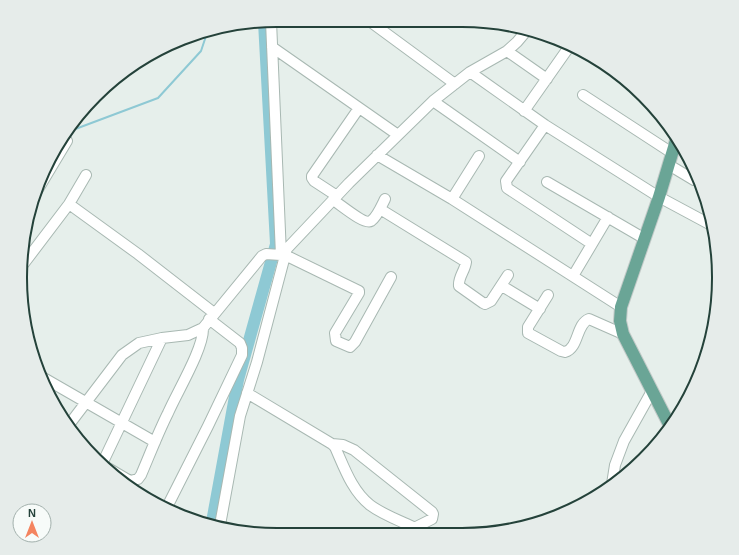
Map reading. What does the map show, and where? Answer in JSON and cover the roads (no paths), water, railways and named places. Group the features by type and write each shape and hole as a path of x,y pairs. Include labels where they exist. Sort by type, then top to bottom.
{"main road":[{"path":"667,421 623,334 620,321 621,306 659,197 674,146"}],"street":[{"path":"221,521 236,431 257,362 280,253 271,27"},
{"path":"378,27 455,84"},
{"path":"280,253 433,101 470,72 507,51 523,35"},
{"path":"272,48 398,135"},
{"path":"524,111 567,50"},
{"path":"507,51 547,79"},
{"path":"470,72 545,125 659,197 705,222"},
{"path":"583,95 672,153"},
{"path":"433,101 520,162"},
{"path":"359,108 312,178 362,220 368,222 374,218 385,199"},
{"path":"545,125 506,181 507,188 592,244"},
{"path":"377,155 452,199 621,306"},
{"path":"452,199 479,156"},
{"path":"669,165 691,178"},
{"path":"28,258 69,204 86,175"},
{"path":"547,182 645,239"},
{"path":"69,204 138,254 209,320 240,343 242,348 242,355 169,503"},
{"path":"380,209 466,262 465,269 459,279 459,286 483,303 485,304 492,301 508,276"},
{"path":"573,276 608,217"},
{"path":"72,421 122,355 139,343 162,338 188,335 209,320 262,256 280,253 359,291 359,294 334,337 336,341 347,347 350,347 355,342 391,277"},
{"path":"502,286 540,309"},
{"path":"548,295 528,327 528,333 565,352 571,349 586,320 589,319 623,334"},
{"path":"131,481 138,479 141,475 199,348 209,320"},
{"path":"104,459 162,338"},
{"path":"50,382 155,442"},
{"path":"613,477 621,447 652,391"},
{"path":"247,393 332,444 335,447 351,482 367,502 383,513 410,528"},
{"path":"332,444 343,445 354,450 432,512 432,519 417,528"}],"waterway":[{"path":"213,519 238,380 276,244 264,28"},
{"path":"76,129 158,98 201,51 205,38"}]}
